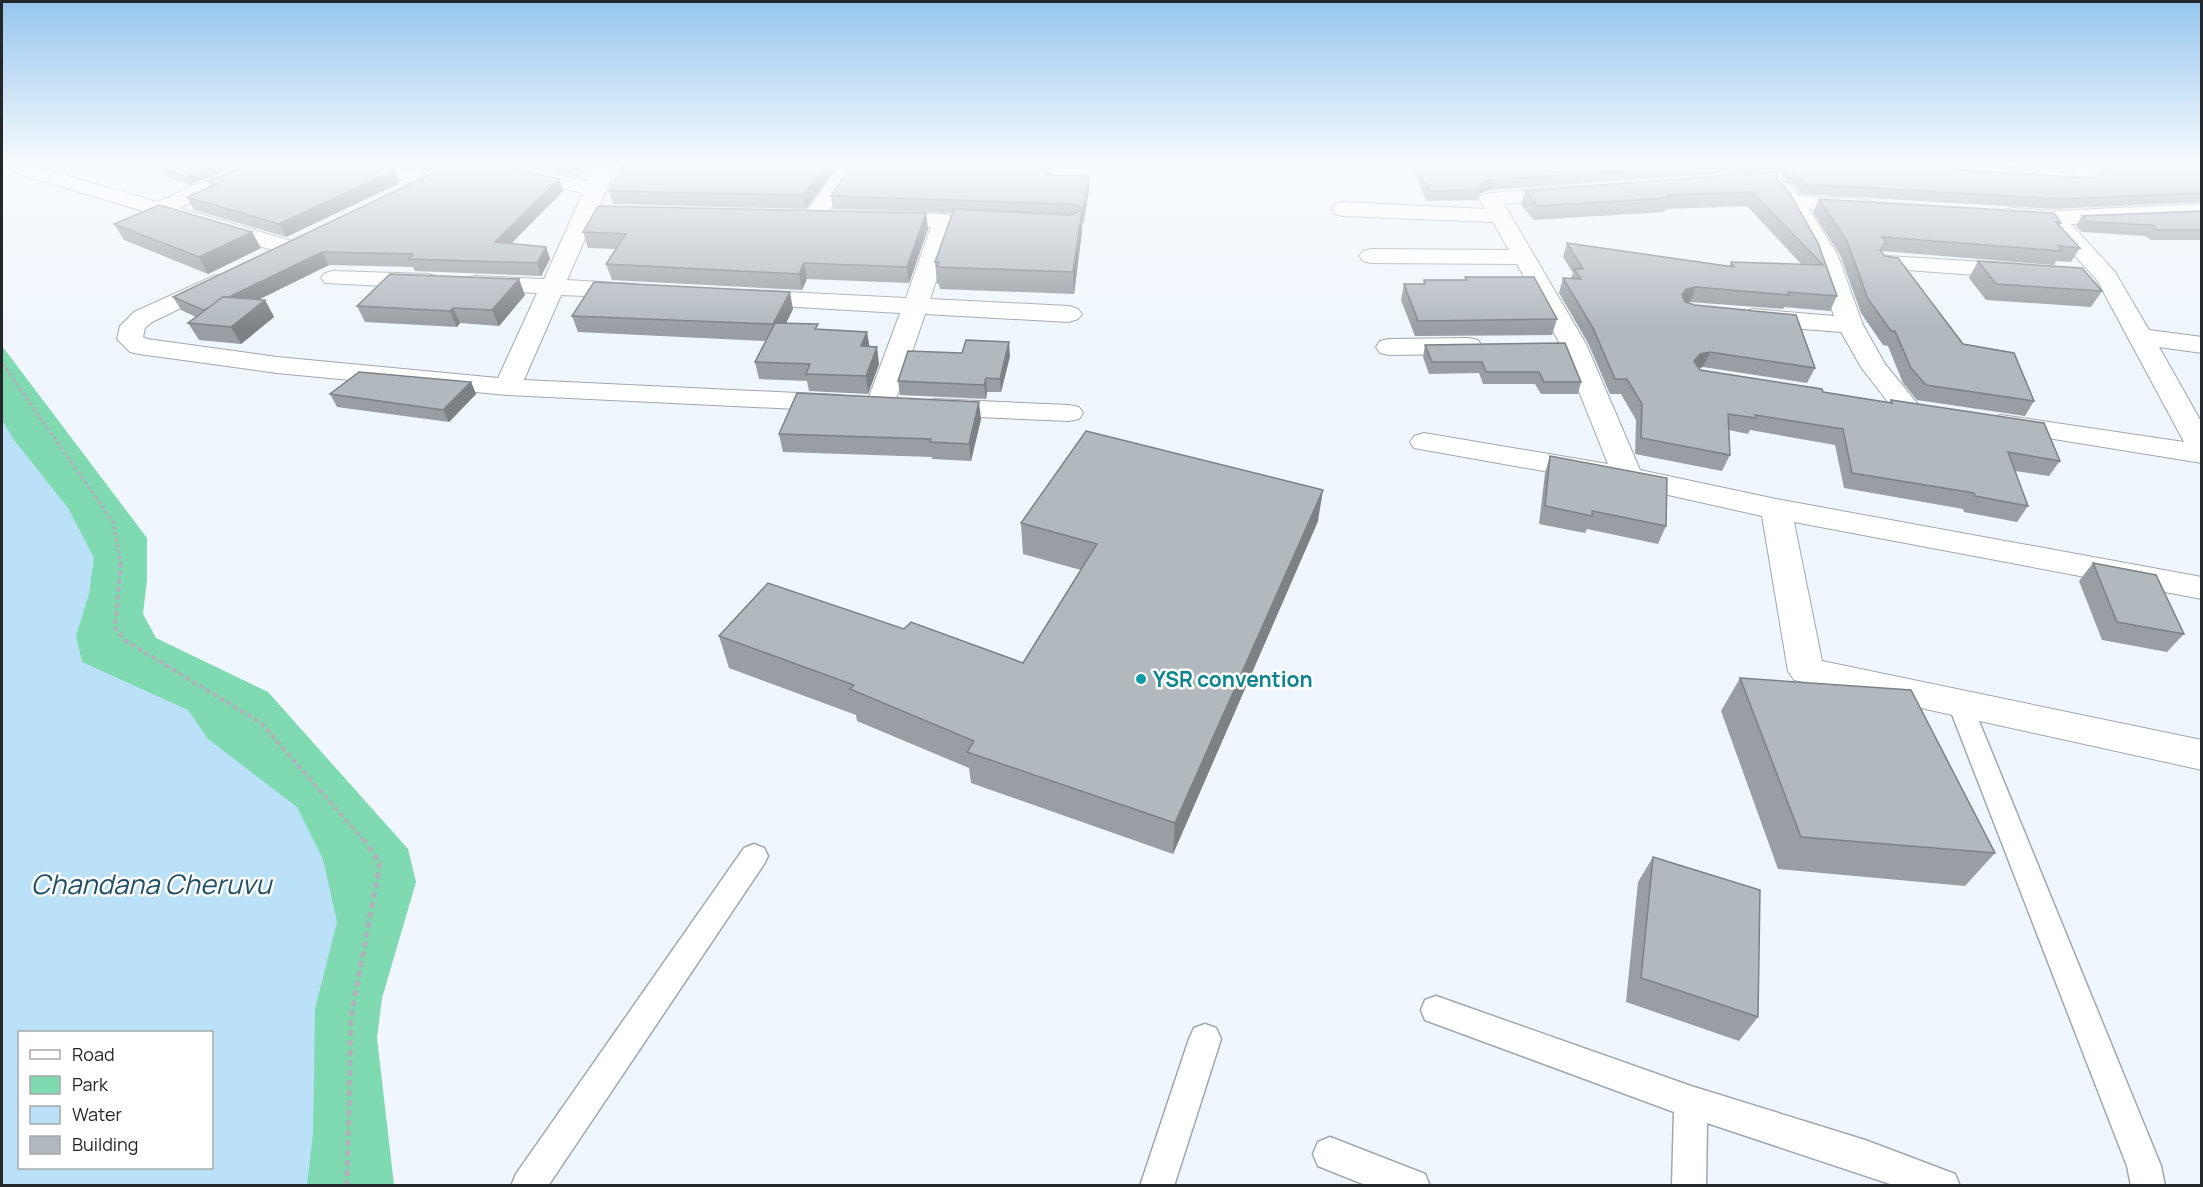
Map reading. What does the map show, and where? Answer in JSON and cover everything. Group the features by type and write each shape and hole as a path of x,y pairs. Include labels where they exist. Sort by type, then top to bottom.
{"street":[{"path":"191,218 287,247"},
{"path":"507,387 553,286 589,218"},
{"path":"822,218 837,219"},
{"path":"1501,218 1525,256 1562,344 1629,477"},
{"path":"1804,218 1826,256 1850,325 1874,367 1919,410 1873,403"},
{"path":"2053,218 2107,277 2202,449"},
{"path":"861,219 956,222 915,306 899,406"},
{"path":"308,237 142,317 133,326 130,339 139,346 245,362 507,387 1069,413"},
{"path":"1371,256 1525,256"},
{"path":"1887,263 2038,273"},
{"path":"2072,275 2107,277"},
{"path":"333,278 658,292"},
{"path":"728,296 1069,314"},
{"path":"1724,314 1850,325"},
{"path":"2140,337 2202,345"},
{"path":"1389,347 1493,345"},
{"path":"1978,419 2202,454"},
{"path":"1424,442 1629,477 1776,509 2202,588"},
{"path":"1776,509 1806,672 2202,755"}],"lane":[{"path":"1960,704 2144,1166 2148,1185"},
{"path":"528,1185 754,856"},
{"path":"1436,1010 1691,1102 1865,1157 1943,1185"},
{"path":"1157,1185 1205,1039"},
{"path":"1689,1185 1691,1102"},
{"path":"1330,1154 1413,1185"}],"path":[{"path":"2,363 113,522 122,548 122,579 115,628 126,641 261,723 356,830 380,863 351,1017 347,1185"}],"green space":[{"name":"Chandana Cheruvu","path":"2,346 147,538 147,580 143,614 156,638 268,692 408,849 416,882 382,998 377,1038 394,1185 2,1185"}],"water":[{"name":"Chandana Cheruvu","path":"2,420 14,440 68,508 94,558 89,594 76,636 82,662 188,710 208,739 297,807 323,859 337,922 315,1009 313,1134 307,1185 2,1185"}],"building":[{"path":"127,218 205,218 252,232 199,257 114,224"},
{"path":"260,218 291,218 279,224"},
{"path":"338,218 519,218 495,242 546,247 537,263 409,259 413,254 322,252 229,297 223,297 203,310 173,297"},
{"path":"591,218 924,218 907,267 804,263 799,274 606,264 626,234 583,232"},
{"path":"951,218 1081,218 1073,272 937,267 939,262 935,262"},
{"path":"1778,218 1804,218 1818,243 1837,296 1788,292 1789,295 1696,287 1686,289 1682,295 1685,302 1695,305 1796,315 1815,368 1710,352 1700,354 1694,361 1700,370 1822,389 1823,392 1892,403 1891,400 2044,423 2060,461 2008,452 2028,506 1975,496 1974,493 1852,473 1843,429 1755,415 1756,418 1728,414 1730,455 1641,438 1642,404 1627,379 1615,379 1593,328 1563,278 1581,279 1574,269 1583,269 1567,243 1734,267 1731,262 1823,265"},
{"path":"1832,218 2058,218 2061,223 2056,222 2080,248 2058,246 2062,251 1882,237 1886,242 1880,250 1885,256 1898,258 1963,344 2014,353 2034,401 1926,385 1911,368 1895,331 1891,331 1868,299 1847,241"},
{"path":"2084,218 2202,218 2202,230 2158,230 2152,225 2088,222"},
{"path":"1978,261 2082,268 2102,291 1996,284"},
{"path":"390,274 519,279 492,310 453,308 450,311 357,306"},
{"path":"1465,277 1534,277 1557,319 1418,321 1404,284 1425,284 1424,280 1467,280"},
{"path":"594,282 790,292 773,324 572,316"},
{"path":"223,297 265,300 231,327 188,323"},
{"path":"775,323 818,324 815,329 867,332 861,346 877,347 866,376 806,374 810,364 755,362"},
{"path":"966,340 1009,342 1000,379 986,378 984,385 898,381 908,351 962,353"},
{"path":"1565,343 1581,382 1544,382 1539,372 1486,372 1482,362 1432,362 1425,345"},
{"path":"359,372 471,382 443,410 330,394"},
{"path":"797,393 979,402 969,444 930,442 931,439 779,434"},
{"name":"YSR convention","path":"1086,431 1323,490 1175,823 967,752 974,741 850,689 854,685 719,636 768,583 904,629 911,622 1023,663 1097,544 1021,523"},
{"path":"1550,456 1667,478 1666,526 1592,511 1592,516 1545,506"},
{"path":"2093,563 2156,575 2184,634 2117,622"},
{"path":"1740,678 1911,690 1995,853 1801,837"},
{"path":"1653,857 1760,890 1758,1017 1641,978"}],"place":[{"name":"YSR convention","path":"1141,679"}]}
